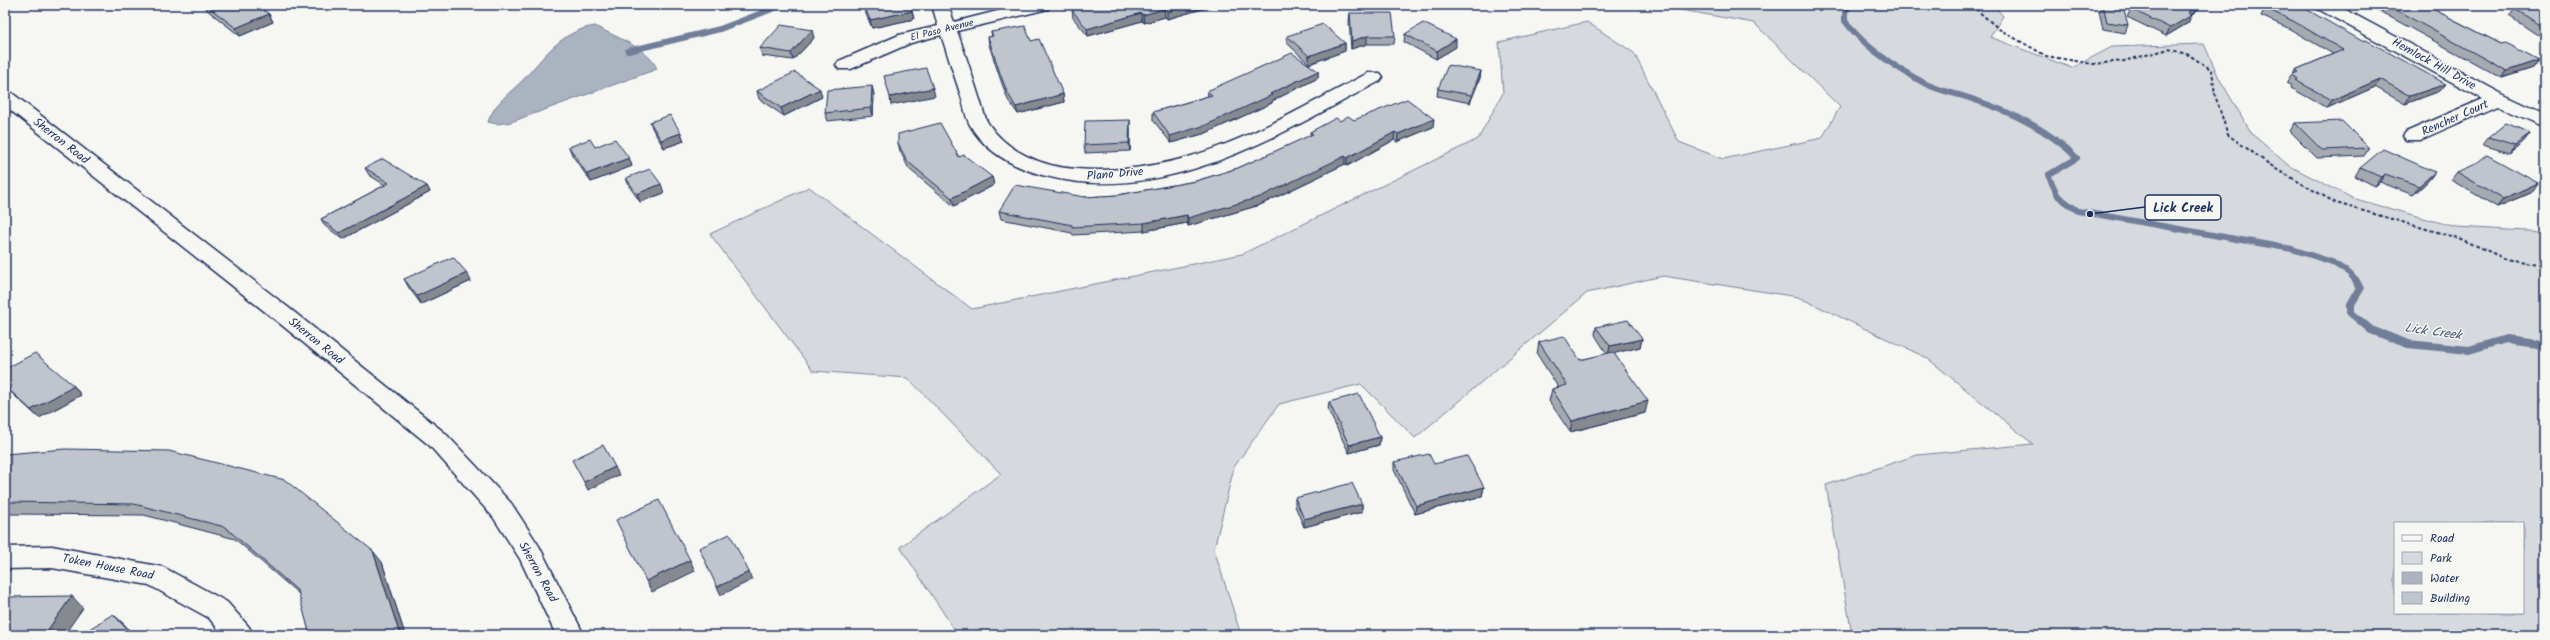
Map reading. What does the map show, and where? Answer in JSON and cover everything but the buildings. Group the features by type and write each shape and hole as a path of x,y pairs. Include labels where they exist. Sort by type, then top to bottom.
{"street":[{"name":"Plano Drive","path":"940,5 979,124 986,136 1000,150 1022,163 1084,177 1134,174 1194,162 1233,150 1265,136 1374,77"},
{"name":"El Paso Avenue","path":"845,65 891,44 1042,5"},
{"name":"Hemlock Hill Drive","path":"2324,5 2497,99 2545,121"},
{"name":"Sherron Road","path":"5,97 286,317 437,439 502,510 530,553 570,635"},
{"name":"Rencher Court","path":"2413,136 2497,99"},
{"name":"Token House Road","path":"5,558 52,557 154,575 218,610 239,635"}],"path":[{"path":"1971,5 2000,29 2046,56 2093,64 2124,61 2169,49 2189,55 2212,70 2215,95 2228,134 2276,169 2336,203 2461,239 2506,259 2545,265"}],"green space":[{"path":"1682,5 1993,5 2003,16 1990,37 2072,68 2112,47 2204,44 2219,78 2252,134 2288,165 2352,198 2456,227 2545,232 2545,635 1852,635 1826,485 1917,455 2033,444 1927,358 1798,297 1663,276 1587,293 1415,438 1361,384 1279,404 1234,467 1214,549 1241,635 958,635 900,547 1001,474 908,378 813,371 710,234 809,187 972,309 1242,254 1478,139 1503,93 1499,42 1587,22 1634,53 1679,142 1723,159 1822,138 1840,107 1754,23 1681,10"}],"water":[{"path":"595,26 639,49 653,62 657,69 511,122 497,124 488,122 498,104 523,80 554,46 572,33"}],"waterway":[{"path":"628,51 720,29 783,5"},
{"name":"Lick Creek","path":"1850,5 1845,12 1845,21 1862,40 1882,57 1926,84 1943,91 1987,104 2028,122 2054,138 2066,148 2077,158 2048,175 2058,196 2078,211 2292,249 2332,262 2349,273 2357,282"},
{"name":"Lick Creek","path":"2356,281 2360,289 2351,304 2351,313 2371,330 2408,344 2469,350 2506,339 2530,342 2545,348"}],"place":[{"name":"Lick Creek","path":"2090,214"}]}
